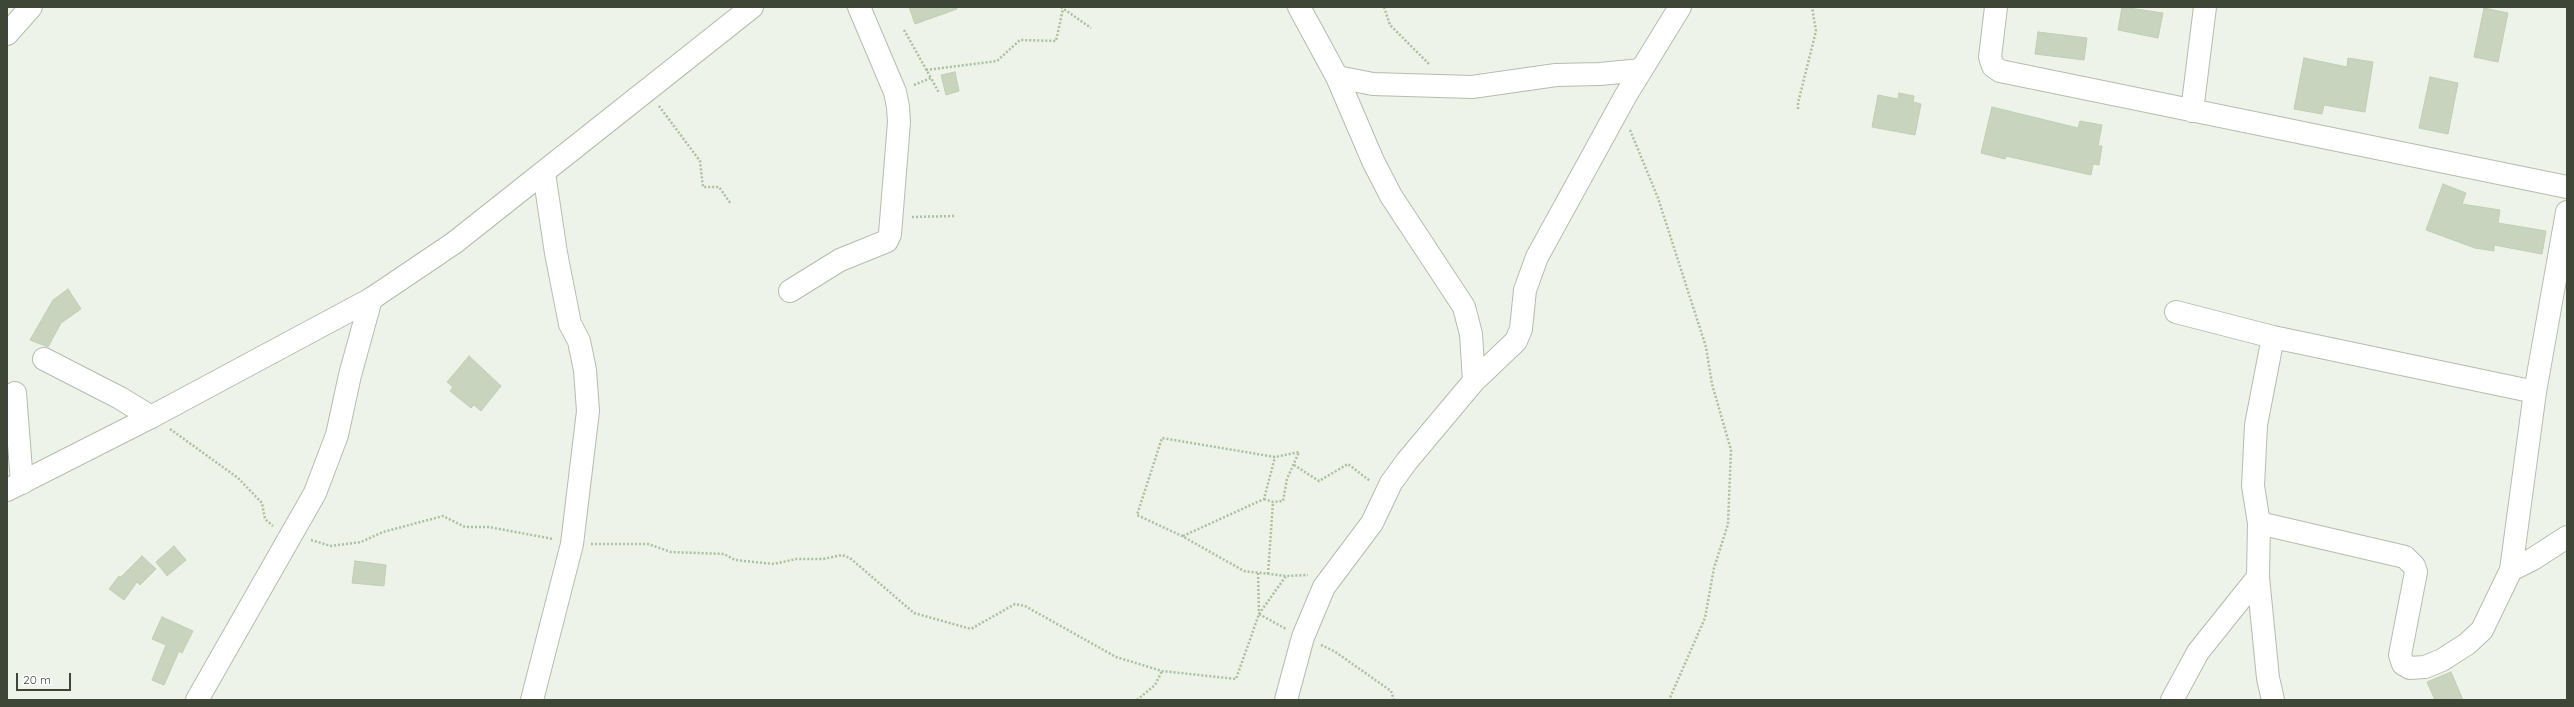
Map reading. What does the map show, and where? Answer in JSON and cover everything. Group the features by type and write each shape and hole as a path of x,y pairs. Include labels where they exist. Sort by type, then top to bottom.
{"street":[{"path":"7,34 31,7"},
{"path":"790,291 840,260 887,241 891,217 899,122 895,92 859,7"},
{"path":"1299,7 1337,77 1373,161 1391,196 1464,307 1471,334 1474,381"},
{"path":"1286,700 1303,637 1314,607 1332,574 1372,523 1391,483 1474,381 1516,341 1521,330 1527,285 1537,257 1626,95 1680,7"},
{"path":"1996,7 1990,58 1993,66 2000,71 2567,187"},
{"path":"2192,111 2205,7"},
{"path":"15,393 14,487 151,417 371,299 454,243 544,174 648,91 742,10"},
{"path":"1337,77 1373,84 1472,86 1556,75 1641,70"},
{"path":"532,700 572,544 588,411 585,370 579,341 570,324 556,253 544,174"},
{"path":"2259,523 2405,558 2414,566 2416,572 2400,655 2403,664 2410,668 2425,667 2442,660 2467,644 2482,630 2511,570 2535,392 2567,212"},
{"path":"198,700 315,493 337,436 350,376 371,299"},
{"path":"2176,312 2273,336 2535,392"},
{"path":"2273,336 2254,438 2253,486 2259,523 2258,577 2268,678 2273,700"},
{"path":"44,359 120,398 151,417"},
{"path":"2511,570 2533,559 2567,537"},
{"path":"2172,700 2181,679 2198,652 2258,577"}],"path":[{"path":"1384,7 1390,26 1429,63 1439,86"},
{"path":"1798,109 1798,103 1816,31 1812,7"},
{"path":"926,70 997,61 1020,40 1056,41 1062,8 1091,28"},
{"path":"904,30 939,93"},
{"path":"895,92 931,78"},
{"path":"648,91 700,161 703,187 719,187 731,204"},
{"path":"1626,95 1630,132 1658,198 1706,347 1712,384 1722,427 1731,450 1728,524 1714,568 1705,618 1669,700"},
{"path":"891,217 954,216"},
{"path":"151,417 238,478 262,503 265,519 283,533 331,546 361,542 383,532 443,516 465,528 489,527 531,533 572,544 648,544 671,552 724,554 735,560 774,564 796,559 822,559 842,555 850,558 914,613 971,628 1015,604 1025,606 1116,657 1162,671 1236,680 1259,614 1286,576"},
{"path":"1182,536 1264,499 1273,502 1283,501 1287,480 1299,452 1275,457 1162,438 1137,515 1182,536 1244,571 1286,576 1332,574"},
{"path":"1264,499 1275,457"},
{"path":"1294,465 1319,481 1348,464 1373,484 1391,483"},
{"path":"1268,574 1273,502"},
{"path":"1258,573 1259,614"},
{"path":"1259,614 1334,651 1391,691 1394,700"},
{"path":"1137,700 1155,685 1162,671"}],"building":[{"path":"909,7 956,7 957,9 915,24"},
{"path":"2122,7 2163,13 2158,38 2118,30"},
{"path":"2484,8 2508,13 2498,62 2474,57"},
{"path":"2038,32 2087,38 2084,60 2035,54"},
{"path":"2304,58 2347,67 2348,58 2373,62 2365,112 2324,105 2322,114 2294,109"},
{"path":"955,72 959,91 946,95 941,75"},
{"path":"2430,77 2458,83 2448,134 2419,128"},
{"path":"1899,93 1914,96 1913,102 1921,104 1915,135 1872,127 1878,95 1898,99"},
{"path":"1992,107 2078,128 2080,121 2102,125 2098,146 2102,146 2099,165 2093,164 2091,175 2006,156 2005,159 1981,153"},
{"path":"2443,184 2466,193 2462,204 2500,210 2498,223 2546,231 2542,254 2494,245 2494,251 2475,248 2426,230"},
{"path":"68,289 81,309 61,323 48,347 30,340 53,300"},
{"path":"469,356 501,386 481,411 474,405 471,408 450,391 453,387 447,382"},
{"path":"174,546 186,560 167,576 156,562"},
{"path":"142,556 156,569 140,585 137,582 124,600 109,589 119,576 121,577"},
{"path":"355,561 386,565 384,586 352,583"},
{"path":"162,617 193,631 182,653 179,651 164,685 152,680 166,645 152,639"},
{"path":"2451,672 2463,700 2435,700 2427,682"}]}
